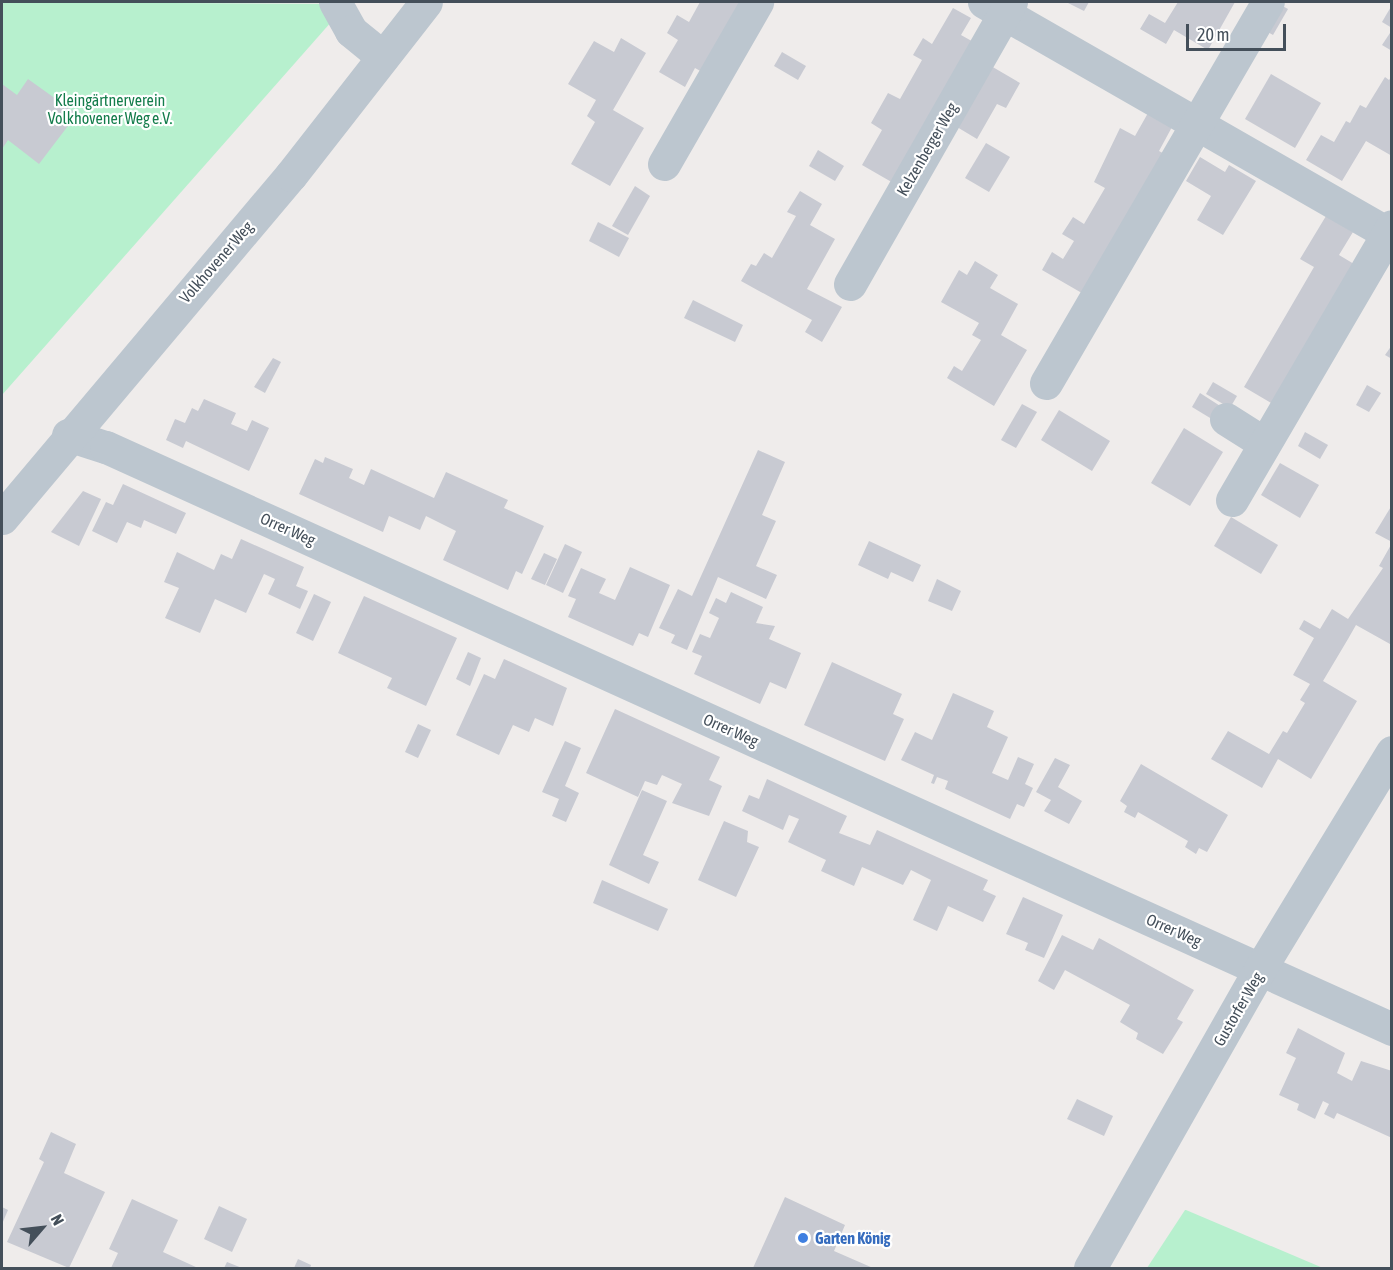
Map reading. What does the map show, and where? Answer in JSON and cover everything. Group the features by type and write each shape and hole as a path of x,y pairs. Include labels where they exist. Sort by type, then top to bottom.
{"street":[{"path":"335,2 351,31 383,57"},
{"name":"Volkhovener Weg","path":"2,518 68,435 291,176 426,2"},
{"path":"664,164 757,2"},
{"path":"1046,383 1268,2"},
{"name":"Kelzenberger Weg","path":"850,284 1000,5 1197,127 1390,232 1232,500"},
{"path":"1226,419 1264,443"},
{"name":"Orrer Weg","path":"68,435 106,447 1392,1029"},
{"name":"Gustorfer Weg","path":"1090,1269 1260,969 1392,752"}],"green space":[{"name":"Kleingärtnerverein Volkhovener Weg e.V.","path":"2,2 347,4 2,395"},
{"path":"1186,1210 1323,1268 1147,1268"}],"building":[{"path":"700,2 746,2 704,73 695,68 685,87 659,72 678,40 667,33 677,15 689,22"},
{"path":"1066,2 1089,2 1084,11"},
{"path":"1178,2 1235,2 1208,50 1174,30 1166,44 1140,29 1149,14 1165,23"},
{"path":"1275,2 1288,9 1273,35 1260,27"},
{"path":"1392,5 1392,28 1382,22"},
{"path":"953,8 971,18 961,35 977,44 895,184 862,165 882,130 871,123 888,93 900,99 922,60 913,55 923,38 932,44"},
{"path":"1392,30 1392,51 1382,45"},
{"path":"621,38 646,53 613,110 644,128 610,186 571,164 595,122 587,116 596,100 568,84 594,41 614,52"},
{"path":"782,52 806,66 798,80 774,66"},
{"path":"991,66 1020,83 1006,108 997,104 977,139 957,127"},
{"path":"1271,74 1321,103 1295,148 1245,119"},
{"path":"1392,76 1392,156 1366,141 1342,181 1306,160 1321,135 1334,142 1346,121 1350,123 1360,105 1366,108 1385,77 1389,80"},
{"path":"28,79 77,114 39,164 8,140 2,149 2,84 17,95"},
{"path":"1148,113 1172,127 1159,151 1168,156 1087,296 1042,270 1052,252 1063,259 1074,241 1062,234 1073,217 1084,224 1105,188 1094,182 1120,128 1135,136"},
{"path":"986,143 1010,157 989,192 965,178"},
{"path":"818,150 844,166 835,181 809,166"},
{"path":"1200,157 1225,172 1229,165 1256,181 1223,235 1197,220 1211,196 1186,181"},
{"path":"635,186 650,196 628,235 612,226"},
{"path":"800,191 822,204 810,225 835,239 807,289 842,307 822,342 805,332 812,320 741,281 751,264 756,266 764,253 772,258 796,216 787,212"},
{"path":"1326,216 1353,232 1339,255 1359,267 1278,407 1244,387 1314,267 1300,259"},
{"path":"598,222 629,238 619,257 589,241"},
{"path":"975,261 998,275 990,288 1018,304 1001,335 1027,350 994,406 947,378 954,366 962,371 981,340 972,335 979,323 941,302 959,270 967,275"},
{"path":"693,300 743,325 735,342 684,318"},
{"path":"1392,345 1392,359 1385,355"},
{"path":"273,358 281,362 265,393 254,387"},
{"path":"1213,382 1237,396 1230,408 1206,394"},
{"path":"1367,385 1381,393 1369,412 1356,405"},
{"path":"1200,393 1228,411 1220,424 1192,407"},
{"path":"204,399 236,413 231,424 247,431 252,420 269,428 249,471 186,441 183,448 166,440 175,419 185,423 192,408 198,411"},
{"path":"1022,404 1037,412 1016,448 1001,440"},
{"path":"1059,410 1110,441 1092,471 1041,440"},
{"path":"1184,428 1223,452 1190,506 1151,483"},
{"path":"1305,432 1328,445 1320,459 1298,446"},
{"path":"758,450 785,462 762,515 776,521 756,566 777,575 766,599 718,577 687,650 671,643 675,635 659,628 678,589 692,596"},
{"path":"325,457 353,469 349,478 364,485 371,469 434,498 446,472 508,500 504,508 544,526 522,574 516,571 508,590 443,560 456,531 426,516 420,530 389,516 383,532 299,494 315,459 323,463"},
{"path":"1280,463 1319,485 1300,518 1261,495"},
{"path":"123,484 186,513 176,534 144,520 141,528 127,522 117,543 92,531 106,502 113,505"},
{"path":"83,491 101,499 79,546 51,532"},
{"path":"1392,505 1392,542 1375,533"},
{"path":"1231,517 1278,545 1261,574 1214,546"},
{"path":"241,539 304,567 296,586 308,591 300,609 268,594 275,579 264,574 246,613 215,599 200,633 165,618 179,588 164,582 177,552 214,570 221,554 232,559"},
{"path":"869,541 921,565 913,582 891,572 888,579 858,565"},
{"path":"1392,543 1392,641 1390,644 1356,625 1323,681 1357,701 1311,779 1278,759 1262,788 1211,759 1228,731 1269,754 1283,731 1287,733 1305,703 1300,700 1310,684 1293,675 1314,638 1299,629 1304,620 1320,629 1332,609 1348,619 1383,568 1379,566"},
{"path":"565,544 582,552 563,593 546,585"},
{"path":"544,553 557,559 545,585 531,579"},
{"path":"630,567 670,585 648,637 639,633 633,646 568,617 576,599 568,596 581,568 606,579 599,593 615,600"},
{"path":"937,579 961,591 952,611 928,601"},
{"path":"731,592 763,607 756,623 775,626 769,639 801,653 786,689 770,682 760,704 694,674 702,656 692,652 700,634 710,638 719,618 709,613 716,598 726,603"},
{"path":"314,594 331,602 313,641 296,633"},
{"path":"364,596 457,638 426,706 387,688 392,678 338,653"},
{"path":"468,652 481,658 470,686 456,679"},
{"path":"504,659 567,688 553,726 535,718 529,732 513,725 499,755 456,735 484,674 495,679"},
{"path":"832,662 902,694 893,714 904,719 885,761 804,725"},
{"path":"953,693 994,711 987,727 1008,737 992,773 1008,780 1018,757 1034,764 1025,784 1033,788 1024,807 1017,804 1010,819 945,789 948,781 937,777 934,784 931,783 934,775 901,760 915,732 932,740"},
{"path":"615,709 720,757 709,780 722,786 709,816 672,803 682,784 662,775 657,785 645,781 638,797 586,773"},
{"path":"418,724 431,730 418,758 405,752"},
{"path":"565,741 581,748 565,786 579,793 566,822 552,816 559,799 542,792"},
{"path":"1055,758 1070,765 1058,787 1082,801 1069,824 1044,811 1051,800 1036,792"},
{"path":"1141,764 1228,815 1207,852 1199,848 1196,854 1185,847 1188,841 1138,812 1135,818 1124,812 1127,806 1120,801"},
{"path":"767,779 847,816 839,833 870,845 877,830 988,880 983,890 996,896 983,922 948,906 937,931 913,920 931,880 911,870 903,885 862,867 854,886 821,871 826,860 788,842 799,819 789,815 783,830 742,811 749,795 759,799"},
{"path":"642,790 667,801 643,855 659,862 649,884 609,865"},
{"path":"724,821 748,831 747,842 759,847 736,897 698,880"},
{"path":"602,880 668,909 658,931 593,903"},
{"path":"1023,897 1063,915 1044,958 1025,950 1028,943 1006,934"},
{"path":"1062,935 1093,950 1099,938 1194,990 1177,1019 1183,1022 1163,1054 1136,1039 1138,1033 1120,1022 1130,1005 1065,970 1054,990 1038,981"},
{"path":"1298,1028 1345,1053 1337,1073 1352,1081 1361,1061 1392,1071 1392,1138 1337,1113 1334,1119 1324,1114 1329,1104 1323,1101 1315,1119 1297,1110 1299,1104 1279,1095 1296,1058 1286,1053"},
{"path":"1077,1099 1113,1116 1104,1136 1067,1119"},
{"path":"51,1132 76,1144 64,1173 105,1192 69,1268 7,1242 44,1162 39,1159"},
{"name":"Garten König","path":"785,1197 845,1225 834,1251 873,1268 753,1268"},
{"path":"132,1199 178,1220 163,1252 198,1268 111,1268 118,1253 109,1249"},
{"path":"219,1206 247,1219 232,1252 204,1239"},
{"path":"2,1207 8,1210 2,1224"},
{"path":"298,1259 311,1265 310,1268 294,1268"},
{"path":"227,1262 242,1268 224,1268"}],"place":[{"name":"Garten König","path":"803,1238"}]}
